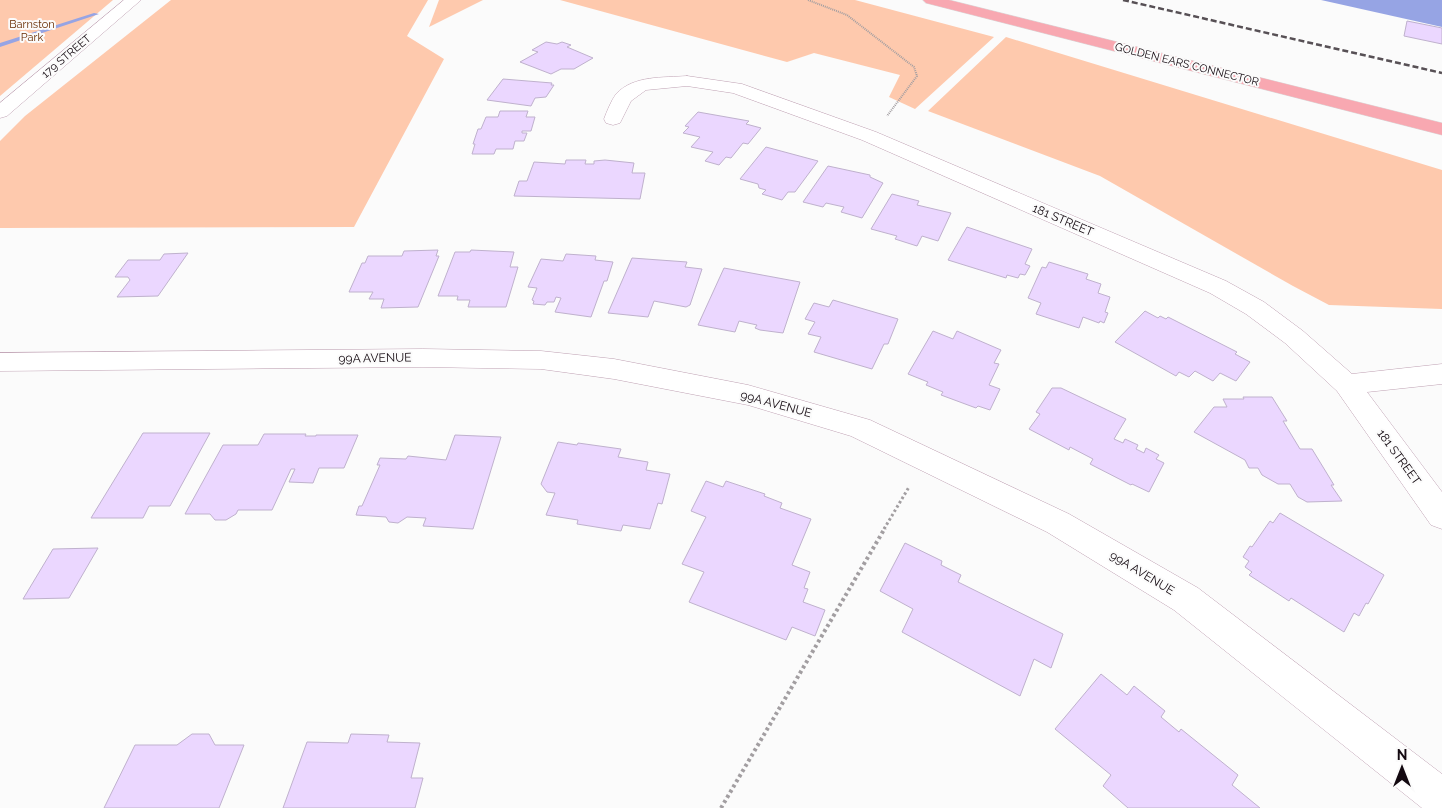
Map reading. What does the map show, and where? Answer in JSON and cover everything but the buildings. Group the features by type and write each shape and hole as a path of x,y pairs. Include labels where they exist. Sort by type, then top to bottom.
{"main road":[{"name":"GOLDEN EARS CONNECTOR","path":"931,0 1442,129"}],"street":[{"name":"179 STREET","path":"0,112 133,0"},
{"name":"181 STREET","path":"613,119 623,98 635,88 663,82 694,81 736,88 869,136 1218,287 1255,308 1294,337 1346,384 1442,516"},
{"name":"99A AVENUE","path":"0,362 423,358 541,360 614,369 748,396 860,428 1058,523 1186,599 1442,799"},
{"path":"1346,384 1442,374"}],"path":[{"path":"808,0 847,14 914,67 917,76 878,128 869,136"},
{"path":"721,808 909,487"}],"green space":[{"name":"Barnston Park","path":"0,0 113,0 0,96"},
{"path":"171,0 428,0 407,36 444,59 354,227 0,228 0,141 25,116"},
{"path":"439,0 483,0 429,27"},
{"path":"560,0 855,0 994,37 915,109 889,97 900,75 814,53 787,62"},
{"path":"1006,37 1442,170 1442,309 1329,305 1100,176 928,111"}],"water":[{"path":"1321,0 1442,0 1442,27"}],"waterway":[{"path":"0,45 96,14"}],"railway":[{"path":"1123,0 1442,73"}]}
